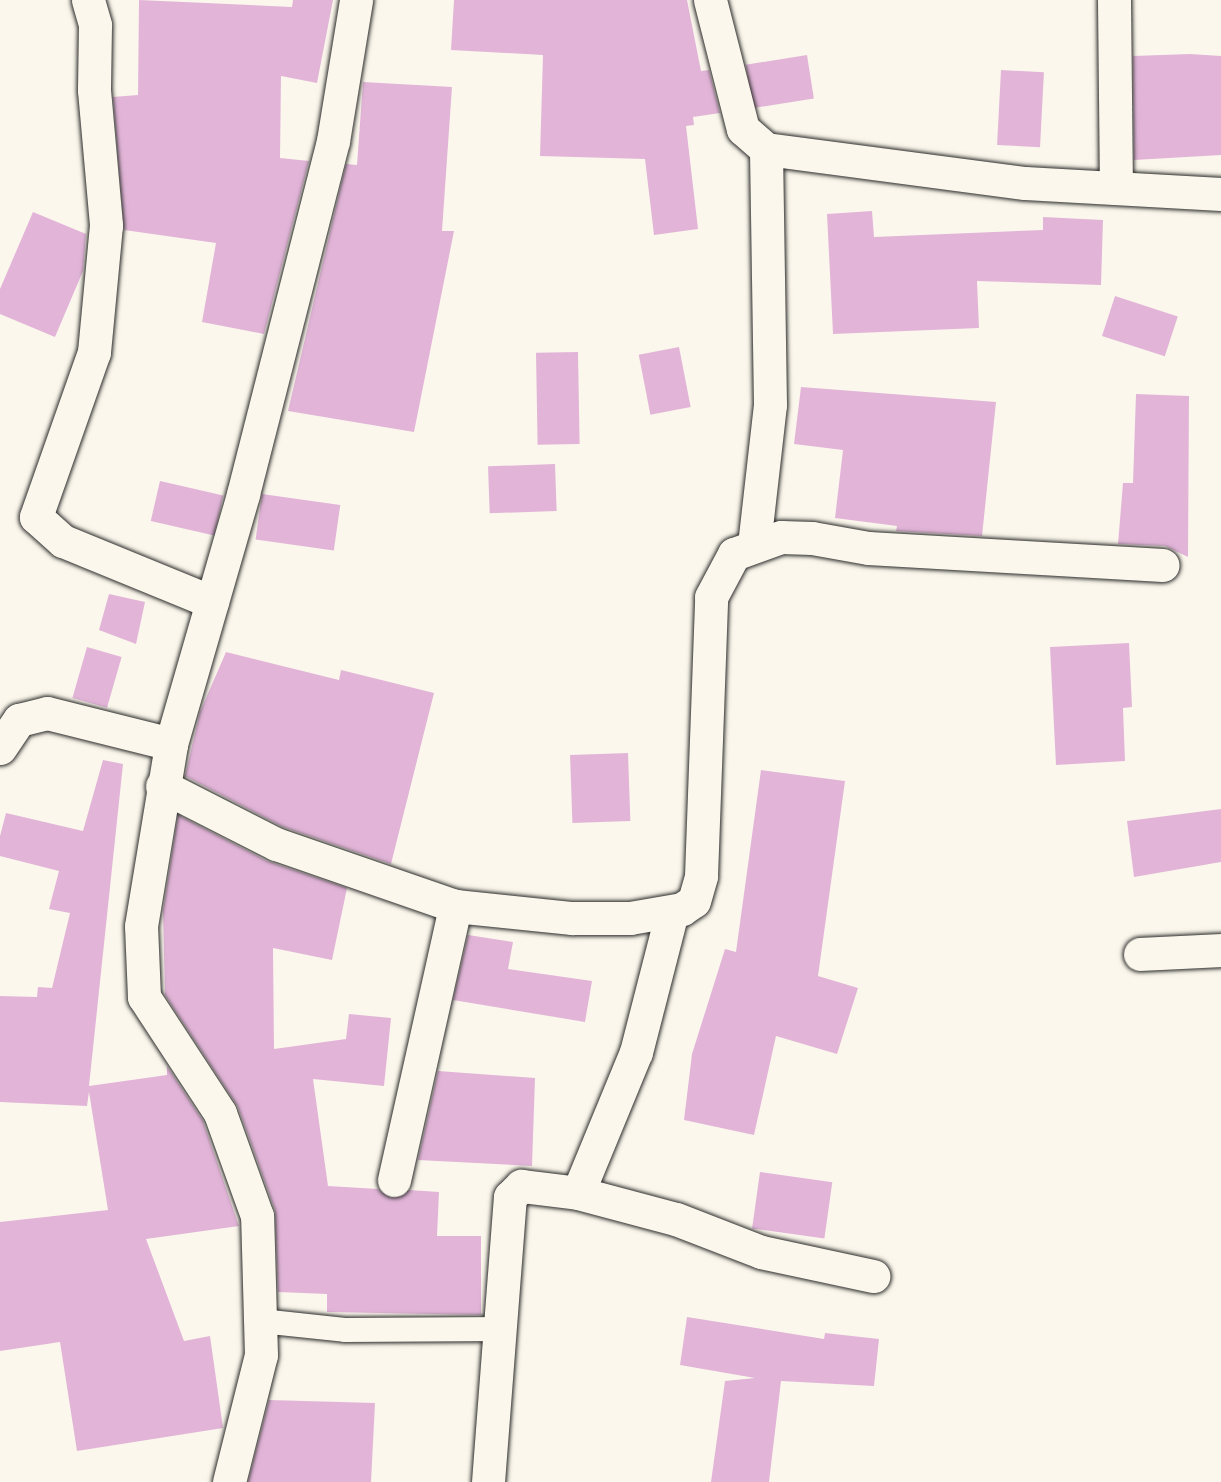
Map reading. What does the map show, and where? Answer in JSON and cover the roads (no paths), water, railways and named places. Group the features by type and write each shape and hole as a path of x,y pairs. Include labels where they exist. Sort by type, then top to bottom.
{"street":[{"path":"88,0 95,25 106,225 94,352 36,518 63,541 212,602"},
{"path":"229,1482 261,1355 257,1216 220,1113 144,997 141,926 162,786 171,744 212,602 333,141 356,0"},
{"path":"710,0 743,129 766,149 1026,183 1221,194"},
{"path":"1114,0 1116,188"},
{"path":"754,545 770,405 766,149"},
{"path":"162,786 276,844 455,906 572,918 672,912 694,901 701,876 711,597 734,554 781,537 812,538 868,548 1163,565"},
{"path":"0,748 19,720 47,713 171,744"},
{"path":"394,1180 455,906"},
{"path":"578,1193 636,1052 672,912"},
{"path":"1140,954 1221,950"},
{"path":"488,1482 503,1329 513,1190 578,1193 676,1219 761,1252 873,1275"}],"lane":[{"path":"261,1321 345,1330 503,1329"}]}
